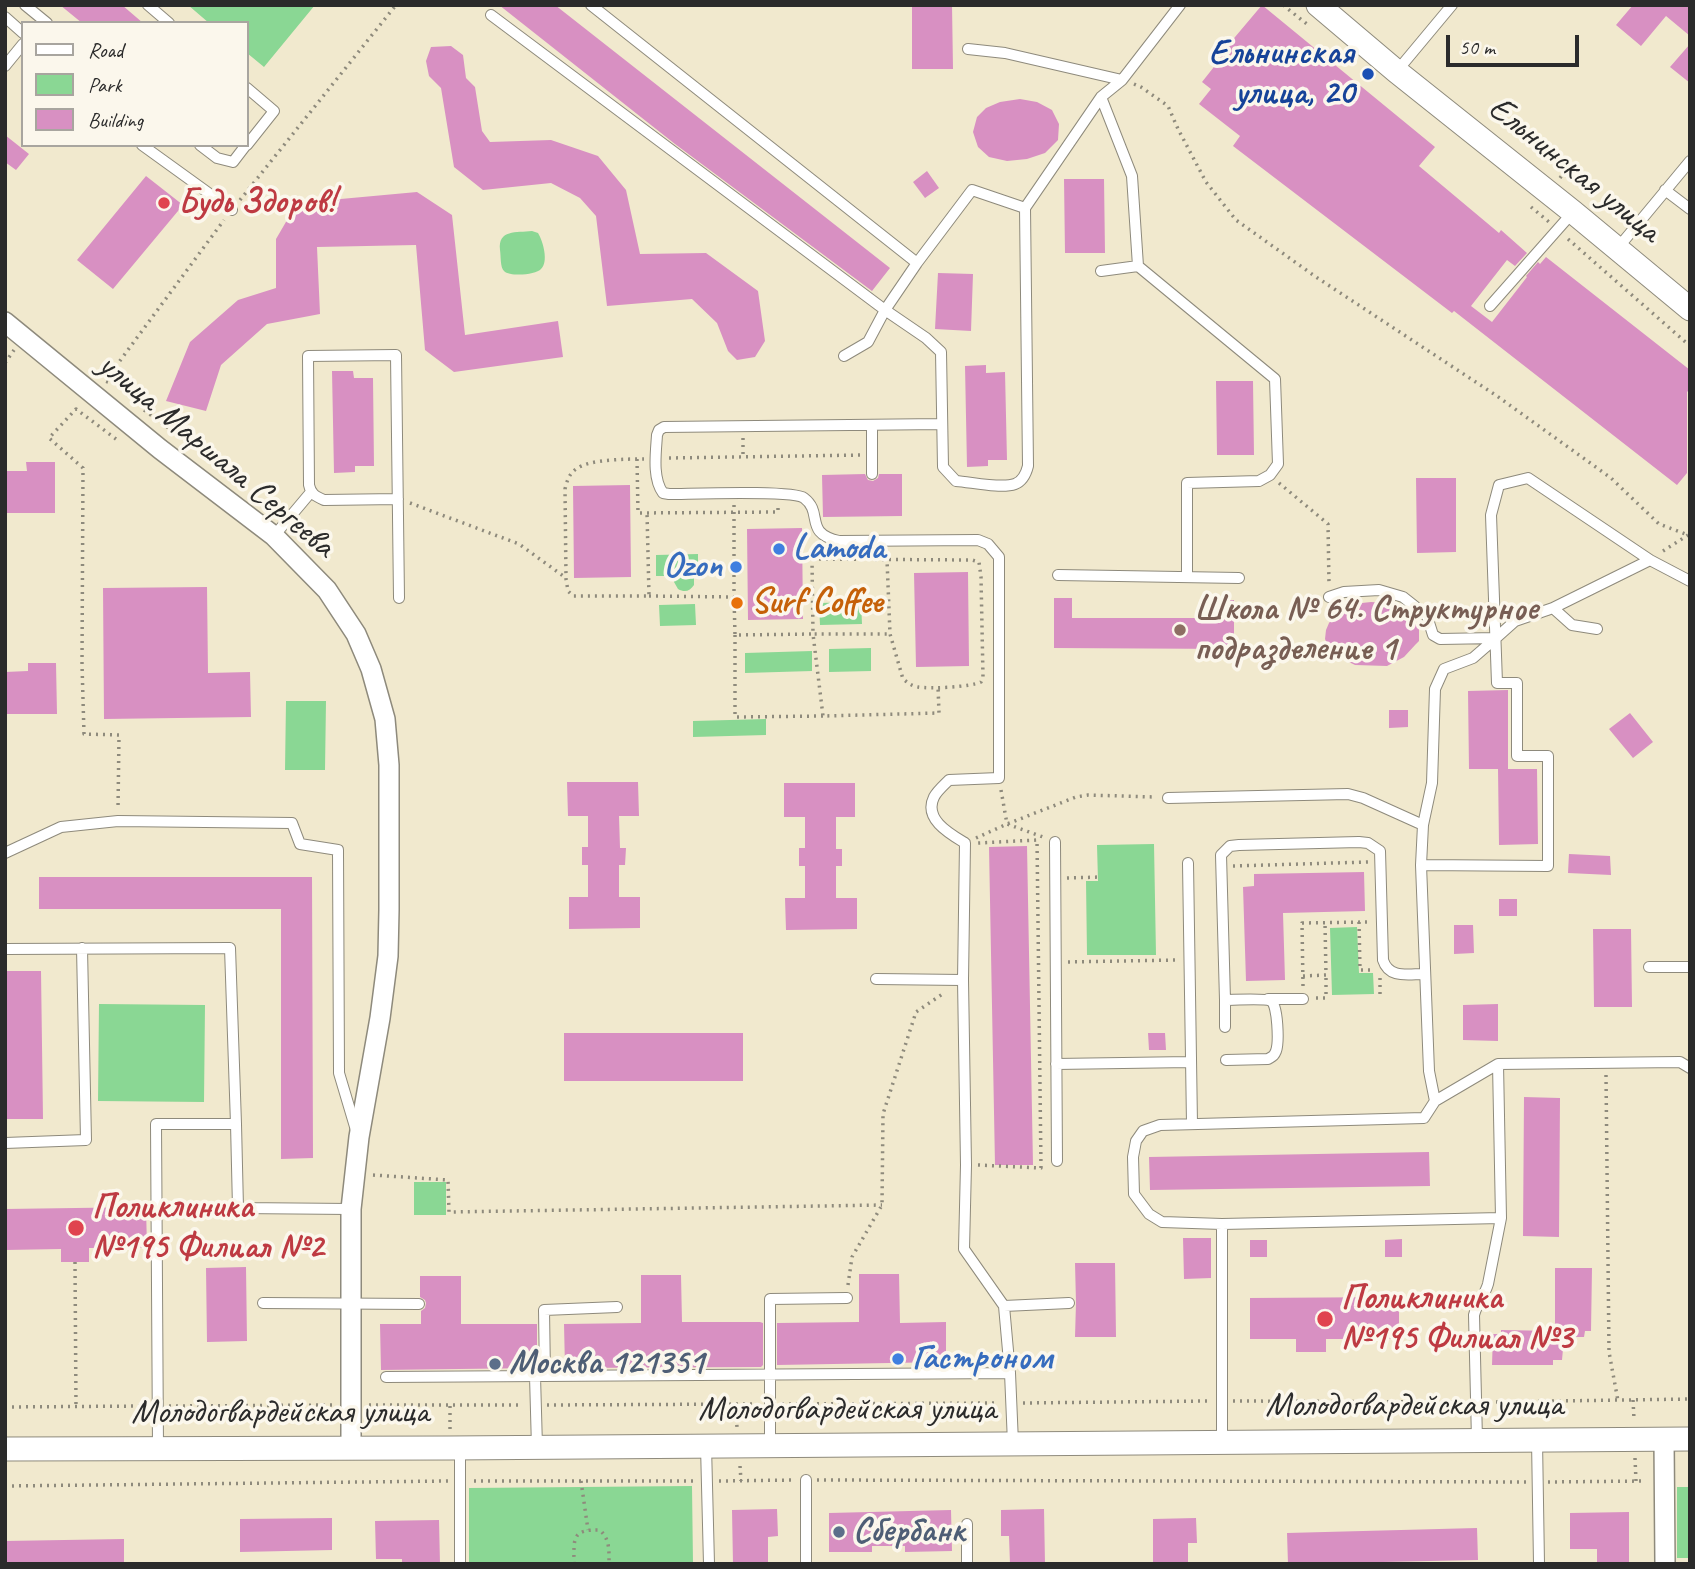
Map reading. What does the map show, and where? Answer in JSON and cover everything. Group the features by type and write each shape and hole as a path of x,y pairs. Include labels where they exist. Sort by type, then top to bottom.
{"street":[{"name":"Ельнинская улица","path":"1318,5 1690,309"},
{"name":"улица Маршала Сергеева","path":"5,322 160,449 274,536 327,590 356,634 371,669 385,719 388,765 388,956 359,1137 351,1209 351,1448"},
{"path":"1664,1439 1665,1564"},
{"name":"Молодогвардейская улица","path":"5,1449 1690,1439"}],"lane":[{"path":"25,5 45,21"},
{"path":"148,5 167,21"},
{"path":"591,5 917,263"},
{"path":"491,15 926,338 941,352 943,467 956,481 1004,485 1016,483 1025,475 1028,466 1025,208 1101,97 1122,80 1180,5"},
{"path":"1396,71 1452,5"},
{"path":"5,17 21,31"},
{"path":"5,66 21,46"},
{"path":"968,49 1005,53 1122,80"},
{"path":"248,90 274,111 248,144"},
{"path":"1101,97 1132,176 1138,266 1275,379 1278,464 1270,475 1259,481 1186,483 1187,577"},
{"path":"145,147 232,210"},
{"path":"203,147 217,158 233,162 245,147"},
{"path":"1617,249 1690,161"},
{"path":"844,356 868,342 885,310 917,263 972,190 1025,208"},
{"path":"1665,190 1690,209"},
{"path":"1490,306 1573,212"},
{"path":"1101,271 1138,266"},
{"path":"398,499 324,500 311,492 308,356 396,355 400,597"},
{"path":"942,424 664,427 657,435 657,481 663,493 669,495 799,495 807,499 821,534 839,541 978,540 988,544 999,557 999,778 949,780 934,796 932,805 936,821 943,830 965,844 964,1249 1004,1306 1013,1444"},
{"path":"872,425 872,474"},
{"path":"1421,865 1548,866 1548,756 1517,756 1517,682 1497,683 1491,515 1499,485 1528,478 1650,560 1690,580"},
{"path":"274,536 311,492"},
{"path":"1435,1101 1429,1071 1421,865 1423,825 1432,783 1435,689 1444,669 1473,657 1515,621 1553,608 1650,560"},
{"path":"1058,575 1238,578"},
{"path":"1329,597 1344,592 1378,590 1403,597 1427,616 1433,635 1440,639 1496,638"},
{"path":"1553,608 1572,625 1597,629"},
{"path":"1168,798 1348,794 1423,825"},
{"path":"5,853 61,827 118,821 292,824 300,844 338,850 339,1073 359,1137"},
{"path":"1055,842 1057,1161"},
{"path":"1226,1027 1222,855 1230,846 1359,842 1373,845 1380,851 1383,960 1388,970 1396,975 1424,974"},
{"path":"1188,863 1192,1124"},
{"path":"5,1143 86,1140 82,948"},
{"path":"5,949 230,948 238,1208 351,1209"},
{"path":"1649,967 1690,967"},
{"path":"876,979 963,980"},
{"path":"1226,1060 1268,1059 1275,1053 1276,1009 1274,1003 1267,999"},
{"path":"1225,1000 1303,999"},
{"path":"1056,1064 1190,1062"},
{"path":"1501,1218 1162,1223 1149,1214 1134,1194 1133,1157 1136,1141 1143,1131 1160,1125 1424,1118 1435,1101 1498,1064 1680,1062 1690,1068"},
{"path":"1477,1441 1474,1315 1488,1284 1501,1218 1498,1064"},
{"path":"158,1448 156,1124 236,1124"},
{"path":"1222,1224 1222,1442"},
{"path":"770,1446 770,1299 847,1298"},
{"path":"263,1303 419,1304"},
{"path":"1004,1306 1069,1303"},
{"path":"537,1447 536,1405 544,1310 617,1307"},
{"path":"386,1377 1010,1373"},
{"path":"1537,1440 1539,1564"},
{"path":"706,1446 709,1564"},
{"path":"460,1448 460,1564"},
{"path":"806,1480 806,1564"},
{"path":"967,1524 967,1564"}],"path":[{"path":"105,381 232,210 396,5"},
{"path":"1283,5 1315,31"},
{"path":"1122,80 1141,87 1168,106 1206,182 1236,220 1316,277 1497,396 1611,478 1659,524 1689,534"},
{"path":"1524,201 1690,346"},
{"path":"117,440 76,409 49,438 83,468 84,734 119,735 118,821"},
{"path":"742,427 743,457"},
{"path":"734,597 573,596 568,591 566,579 565,489 568,478 578,467 591,463 637,459 872,455"},
{"path":"637,459 638,513 778,512"},
{"path":"1270,475 1328,524 1329,597"},
{"path":"734,494 736,717 939,713 938,686"},
{"path":"398,499 519,544 566,579"},
{"path":"647,513 649,596"},
{"path":"1650,560 1689,534"},
{"path":"814,547 811,559 813,634 823,716"},
{"path":"811,559 972,560 979,562 981,682 972,685 918,687 903,679 890,634 887,560"},
{"path":"735,635 890,634"},
{"path":"999,778 1007,824"},
{"path":"965,844 1076,797 1088,795 1168,798"},
{"path":"1007,824 1055,842"},
{"path":"965,844 1037,840 1041,1168 966,1165"},
{"path":"1233,866 1375,862"},
{"path":"1055,878 1101,877"},
{"path":"1303,986 1302,923 1382,921"},
{"path":"1359,922 1360,970 1379,970 1380,999"},
{"path":"1303,999 1326,998 1325,923"},
{"path":"1055,962 1189,960"},
{"path":"1303,976 1326,975"},
{"path":"847,1298 852,1257 882,1205 883,1114 916,1012 963,980"},
{"path":"1606,1064 1609,1352 1618,1401"},
{"path":"354,1174 448,1180 449,1212 882,1205"},
{"path":"75,1262 76,1407"},
{"path":"5,1407 1690,1399"},
{"path":"5,1486 806,1480 1665,1482"},
{"path":"581,1481 588,1530"},
{"path":"574,1564 576,1537 582,1531 588,1530 600,1530 607,1537 609,1564"}],"green space":[{"path":"188,5 315,5 264,67 248,54 248,21 207,21"},
{"path":"509,233 538,233 542,241 545,257 543,266 529,274 507,273 501,264 502,238"},
{"path":"698,554 698,575 694,575 694,585 689,590 678,589 674,582 675,576 656,576 656,555"},
{"path":"861,602 862,624 820,625 819,603"},
{"path":"695,604 696,625 660,626 659,605"},
{"path":"871,648 871,671 829,672 829,649"},
{"path":"812,651 812,671 745,673 745,653"},
{"path":"286,701 326,701 325,770 285,770"},
{"path":"766,719 766,735 693,737 693,721"},
{"path":"1154,844 1156,955 1087,955 1086,881 1098,881 1097,845"},
{"path":"1357,927 1359,973 1373,973 1374,994 1332,995 1330,928"},
{"path":"99,1004 205,1005 204,1102 98,1101"},
{"path":"414,1182 446,1182 446,1215 414,1215"},
{"path":"692,1486 693,1564 469,1564 469,1488"},
{"path":"1677,1487 1690,1487 1690,1558 1677,1558"}],"building":[{"path":"60,5 122,5 141,21 80,21"},
{"path":"499,5 555,5 890,268 872,291 675,144"},
{"path":"912,5 952,5 953,69 912,69"},
{"path":"1262,5 1435,147 1419,166 1527,253 1515,266 1507,260 1471,306 1492,322 1526,276 1546,257 1690,370 1690,394 1687,391 1687,473 1677,485 1454,311 1452,313 1233,146 1240,136 1199,104 1211,89 1202,82 1221,58 1219,56"},
{"path":"1633,5 1690,5 1690,36 1666,16 1641,46 1616,25"},
{"path":"1690,44 1690,83 1670,67"},
{"path":"451,46 463,55 466,78 475,87 482,131 490,142 551,140 598,156 626,190 640,254 706,253 758,291 765,341 755,357 737,360 728,351 717,323 692,299 607,306 596,216 580,198 551,183 483,190 454,167 441,88 429,76 426,61 431,47"},
{"path":"1020,99 1037,102 1052,110 1059,124 1058,140 1045,153 1027,159 1007,161 989,157 978,147 973,132 977,117 986,108 1000,102"},
{"path":"5,135 29,154 16,170 5,162"},
{"path":"927,171 939,188 925,198 913,182"},
{"path":"146,176 183,205 113,289 77,260"},
{"path":"1064,179 1104,179 1105,253 1065,253"},
{"path":"417,192 452,215 465,335 558,321 563,357 454,372 425,350 416,245 317,247 320,314 267,324 221,365 206,411 166,401 190,342 238,300 276,288 276,239 297,203"},
{"path":"938,273 973,274 971,331 935,329"},
{"path":"986,365 986,373 1005,372 1007,460 988,460 988,466 967,467 965,366"},
{"path":"332,371 353,371 354,378 373,378 374,466 355,466 355,472 334,473"},
{"path":"1216,381 1253,381 1254,455 1217,455"},
{"path":"26,462 55,462 55,513 5,513 5,471 27,471"},
{"path":"865,474 868,480 873,481 879,474 902,474 902,516 823,517 822,475"},
{"path":"1416,478 1456,478 1456,552 1417,553"},
{"path":"630,485 631,577 574,578 573,486"},
{"path":"802,528 803,619 748,620 747,529"},
{"path":"968,572 969,666 916,667 914,573"},
{"path":"207,587 208,673 250,672 251,717 104,719 103,588"},
{"path":"1054,598 1072,598 1072,618 1216,618 1216,600 1234,600 1234,649 1054,648"},
{"path":"1389,603 1404,610 1419,628 1419,641 1404,657 1387,666 1355,665 1339,657 1329,648 1325,639 1329,623 1337,613 1353,604"},
{"path":"28,663 56,663 57,714 5,714 5,672 28,671"},
{"path":"1508,690 1508,769 1537,769 1538,844 1499,845 1498,769 1469,769 1468,691"},
{"path":"1389,710 1408,710 1408,727 1389,728"},
{"path":"1630,713 1653,742 1633,758 1609,729"},
{"path":"567,782 638,782 639,816 619,816 620,848 626,848 625,865 619,865 619,897 640,897 640,928 569,929 569,897 588,897 588,865 582,865 582,847 588,847 588,816 568,816"},
{"path":"784,783 855,783 855,817 836,817 836,849 842,849 842,866 836,866 836,898 857,898 857,929 786,930 785,898 805,898 805,866 799,866 799,848 805,848 805,817 784,817"},
{"path":"1027,846 1033,1165 995,1165 989,847"},
{"path":"1569,854 1610,856 1611,875 1568,873"},
{"path":"1364,872 1365,911 1283,913 1285,980 1246,981 1243,887 1254,886 1254,874"},
{"path":"39,877 312,877 313,1158 281,1159 281,909 39,909"},
{"path":"1499,899 1517,899 1517,916 1499,916"},
{"path":"1454,925 1473,925 1474,953 1454,954"},
{"path":"1593,929 1631,929 1632,1007 1594,1007"},
{"path":"5,971 41,971 43,1119 5,1119"},
{"path":"1498,1004 1498,1041 1463,1040 1463,1005"},
{"path":"564,1033 743,1033 743,1081 564,1081"},
{"path":"1148,1033 1165,1033 1166,1050 1149,1050"},
{"path":"1524,1097 1560,1098 1559,1237 1523,1236"},
{"path":"1429,1152 1430,1186 1150,1190 1149,1157"},
{"name":"Поликлиника №195 Филиал №2","path":"146,1207 147,1248 89,1248 89,1262 61,1262 61,1249 5,1250 5,1209"},
{"path":"1183,1238 1211,1238 1211,1278 1184,1279"},
{"path":"1402,1239 1402,1257 1385,1257 1385,1240"},
{"path":"1250,1240 1267,1240 1267,1257 1250,1257"},
{"path":"1075,1263 1115,1263 1116,1337 1075,1337"},
{"path":"246,1267 247,1341 207,1342 206,1268"},
{"path":"1555,1268 1592,1268 1591,1331 1585,1331 1584,1337 1573,1337 1563,1349 1562,1360 1553,1360 1553,1365 1492,1365 1493,1334 1501,1334 1501,1330 1555,1331"},
{"path":"859,1274 899,1274 900,1323 946,1322 946,1362 777,1365 777,1323 859,1322"},
{"path":"641,1275 681,1275 682,1322 763,1323 763,1365 565,1368 564,1324 641,1323"},
{"path":"420,1276 461,1276 461,1324 537,1324 537,1368 381,1370 380,1324 421,1324 421,1311 426,1303 420,1297"},
{"name":"Поликлиника №195 Филиал №3","path":"1399,1297 1399,1339 1326,1339 1326,1352 1296,1352 1296,1339 1250,1339 1250,1298"},
{"path":"777,1509 778,1536 768,1537 768,1564 733,1564 732,1510"},
{"path":"1044,1509 1045,1564 1010,1564 1009,1536 1001,1536 1001,1510"},
{"path":"951,1510 952,1551 905,1552 905,1546 872,1546 872,1552 829,1552 829,1513"},
{"path":"1629,1512 1629,1564 1597,1564 1597,1549 1570,1549 1570,1513"},
{"path":"332,1518 332,1550 240,1552 240,1519"},
{"path":"1196,1518 1197,1543 1188,1543 1188,1564 1153,1564 1153,1519"},
{"path":"439,1520 440,1564 402,1564 402,1559 376,1559 375,1521"},
{"path":"1477,1528 1478,1560 1288,1564 1287,1533"},
{"path":"124,1539 124,1564 5,1564 5,1541"}],"place":[{"name":"Ельнинская улица, 20","path":"1368,74"},
{"name":"Будь Здоров!","path":"164,203"},
{"name":"Lamoda","path":"779,549"},
{"name":"Ozon","path":"736,567"},
{"name":"Surf Coffee","path":"737,603"},
{"name":"Школа № 64. Структурное подразделение 1","path":"1180,630"},
{"name":"Поликлиника №195 Филиал №2","path":"76,1228"},
{"name":"Поликлиника №195 Филиал №3","path":"1325,1319"},
{"name":"Гастроном","path":"898,1359"},
{"name":"Москва 121351","path":"495,1364"},
{"name":"Сбербанк","path":"839,1532"}]}
